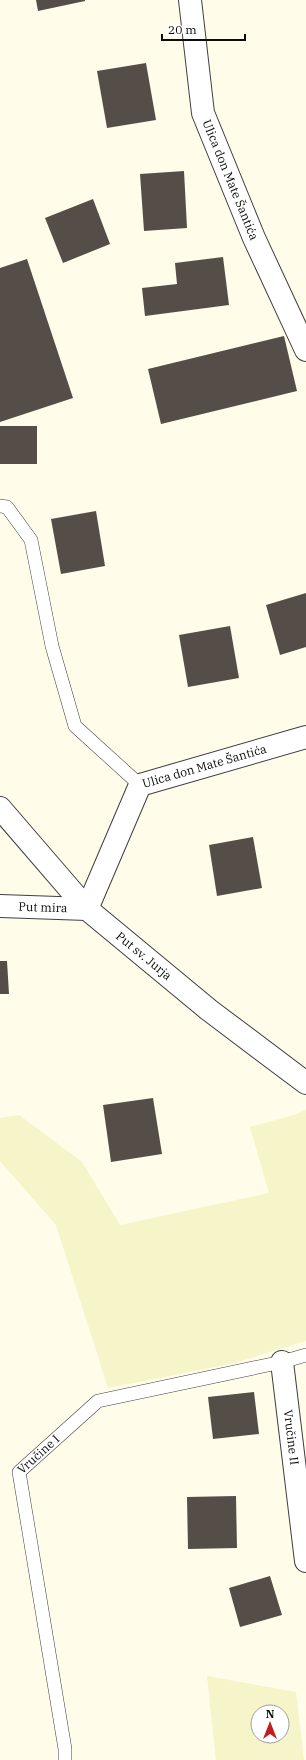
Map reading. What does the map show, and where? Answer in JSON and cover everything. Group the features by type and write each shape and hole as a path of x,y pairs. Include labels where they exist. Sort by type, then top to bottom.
{"street":[{"name":"Ulica don Mate Šantića","path":"190,0 203,113 254,238 306,350"},
{"name":"Ulica don Mate Šantića","path":"87,909 140,785 306,737"},
{"name":"Put sv. Jurja","path":"0,808 87,909 209,1010 306,1083"},
{"name":"Put mira","path":"0,906 87,909"},
{"name":"Vručine II","path":"282,1362 306,1561"}],"lane":[{"path":"0,506 7,508 31,540 52,646 75,726 140,785"},
{"name":"Vručine I","path":"64,1760 63,1742 19,1472 98,1401 282,1362 306,1355"}],"shaded area":[{"path":"306,1110 306,1341 235,1363 108,1388 56,1225 0,1161 0,1118 19,1115 82,1162 120,1225 269,1193 250,1127 294,1115"},
{"path":"207,1676 296,1692 304,1760 216,1760"}],"building":[{"path":"36,0 85,0 85,1 38,11"},
{"path":"146,63 156,120 107,128 97,71"},
{"path":"184,171 187,228 144,231 140,174"},
{"path":"93,199 110,244 63,263 45,218"},
{"path":"223,257 229,305 145,316 142,288 177,284 175,263"},
{"path":"27,259 73,398 0,422 0,268"},
{"path":"284,336 297,391 161,424 148,369"},
{"path":"0,426 37,426 37,464 0,464"},
{"path":"96,511 105,566 61,574 51,519"},
{"path":"306,593 306,647 280,655 266,605"},
{"path":"230,626 239,678 188,687 179,635"},
{"path":"253,837 262,888 217,896 209,845"},
{"path":"0,961 7,961 9,994 0,994"},
{"path":"153,1098 162,1154 111,1162 103,1105"},
{"path":"254,1392 259,1434 213,1439 208,1397"},
{"path":"236,1496 237,1548 188,1549 187,1497"},
{"path":"270,1576 282,1615 240,1627 229,1588"}]}
